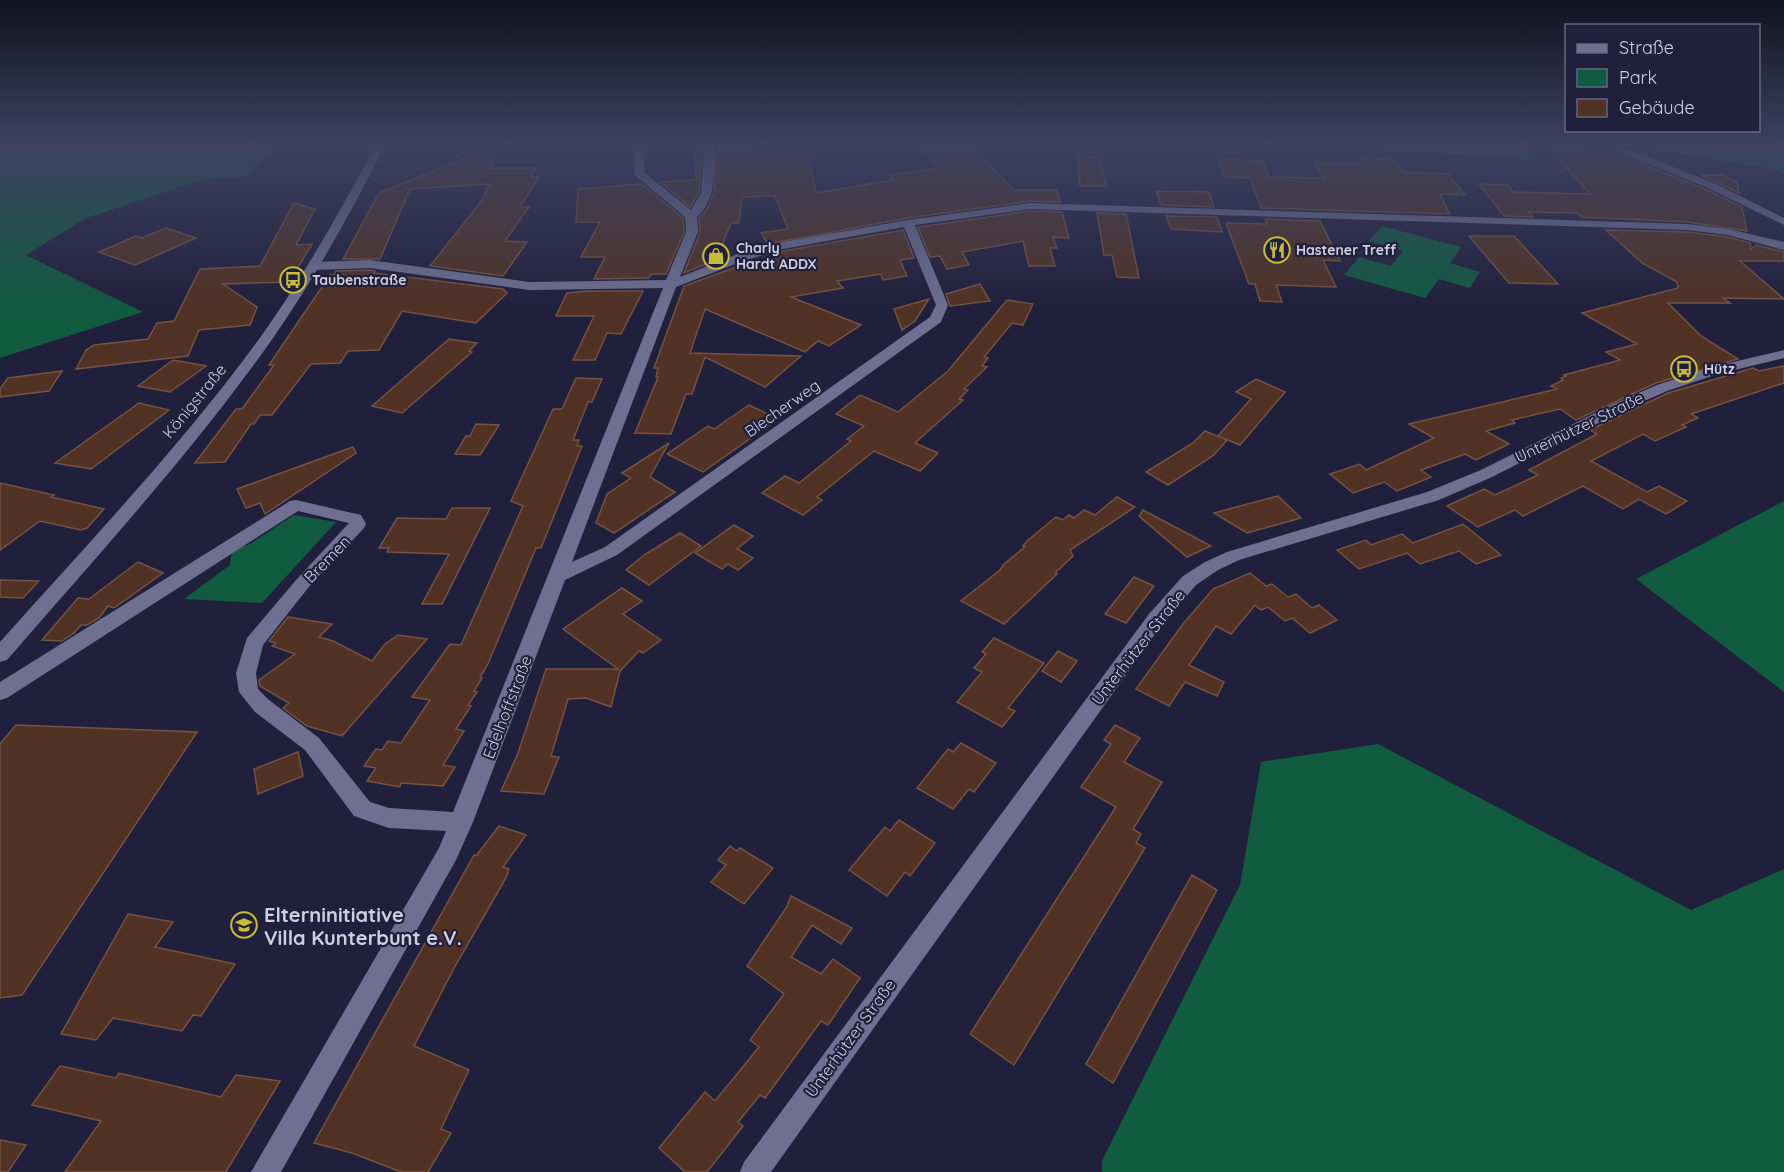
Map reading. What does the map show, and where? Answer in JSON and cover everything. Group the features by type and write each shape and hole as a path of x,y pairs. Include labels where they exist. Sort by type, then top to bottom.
{"street":[{"name":"Königstraße","path":"0,655 126,512 216,404 315,266 351,199"},
{"path":"671,199 692,216 701,210 706,199"},
{"path":"1737,199 1784,222"},
{"path":"315,266 377,265 529,286 672,284 739,258 782,246 908,223 1030,206 1687,227 1728,232 1784,246"},
{"name":"Edelhoffstraße","path":"265,1172 448,853 462,822 653,327 692,232 692,216"},
{"name":"Blecherweg","path":"558,576 610,551 936,319 942,304 908,223"},
{"name":"Unterhützer Straße","path":"754,1172 1161,613 1198,573 1250,550 1450,489 1656,391 1749,361 1784,354"},
{"name":"Bremen","path":"0,692 296,505 347,516 355,519 358,524 351,534 302,584 254,643 246,673 249,692 262,706 312,744 363,809 389,818 462,822"}],"green space":[{"path":"0,199 144,199 86,218 26,255 143,312 0,358"},
{"path":"1382,226 1461,247 1450,263 1480,272 1470,288 1439,279 1425,298 1344,275 1359,257 1391,266 1403,251 1369,241"},
{"path":"1784,501 1784,692 1636,579"},
{"path":"294,515 336,522 262,603 184,599 230,565 232,551 250,544"},
{"path":"1378,744 1691,910 1784,869 1784,1172 1102,1172 1102,1161 1240,885 1261,762"}],"building":[{"path":"376,199 406,199 380,259 343,259"},
{"path":"483,199 525,199 520,207 529,207 505,241 527,242 503,276 430,266"},
{"path":"577,199 660,199 683,218 684,232 666,274 651,274 649,278 594,279 605,257 581,257 600,222 576,222"},
{"path":"680,199 695,199 690,207"},
{"path":"711,199 742,199 739,223 731,223 716,260 684,273 700,233 699,218 706,211"},
{"path":"776,199 1059,199 1060,202 1030,201 908,218 768,244 761,233 788,229"},
{"path":"1159,199 1211,199 1214,207 1161,205"},
{"path":"1258,199 1442,199 1450,214 1261,208"},
{"path":"1490,199 1725,199 1742,207 1747,231 1687,222 1581,217 1577,213 1528,212 1533,217 1504,216"},
{"path":"294,203 315,209 296,245 312,244 289,282 223,284 257,307 250,325 199,330 188,356 76,369 86,350 94,345 148,339 157,323 174,321 200,269 260,266"},
{"path":"1030,211 1062,212 1069,238 1053,237 1057,248 1050,248 1055,266 1029,266 1023,241 962,252 969,265 947,269 940,256 930,257 918,227"},
{"path":"1097,213 1126,214 1139,278 1117,277 1112,255 1104,255"},
{"path":"1166,216 1217,217 1222,232 1171,229"},
{"path":"1265,219 1320,221 1340,261 1323,260 1336,287 1276,285 1282,302 1260,301 1255,284 1249,284 1226,223 1267,224"},
{"path":"166,228 196,238 135,265 99,252 136,236 142,238"},
{"path":"903,230 914,258 900,260 907,276 883,280 881,274 837,281 843,288 791,297 861,325 829,346 818,341 805,352 705,309 690,353 801,356 765,387 705,357 692,394 686,394 671,434 635,433 658,377 656,377 658,368 654,368 684,286 742,265 777,258 774,254 784,251"},
{"path":"1606,230 1687,232 1728,237 1750,243 1751,249 1756,245 1784,252 1784,261 1740,261 1784,299 1723,298 1730,303 1668,303 1701,336 1738,359 1656,383 1576,420 1560,409 1512,420 1515,423 1486,431 1509,444 1476,460 1465,454 1421,470 1431,477 1397,491 1384,482 1353,493 1330,474 1360,464 1366,470 1434,438 1409,424 1557,389 1551,386 1563,380 1561,378 1566,376 1564,375 1620,360 1606,352 1637,344 1582,313 1678,288 1677,282 1642,263"},
{"path":"1469,236 1514,236 1558,284 1509,283"},
{"path":"336,271 375,271 374,273 503,289 507,293 476,323 402,311 379,350 348,351 340,363 311,364 272,415 260,415 254,424 251,424 225,462 195,463 236,409 242,409 274,365 269,365 330,275 334,275"},
{"path":"980,284 990,301 950,306 946,294"},
{"path":"643,291 621,334 607,333 595,360 573,360 594,316 556,316 567,293"},
{"path":"929,299 915,321 902,330 894,309"},
{"path":"1007,300 1033,304 1023,325 1012,323 984,357 988,358 982,366 987,367 964,389 968,390 959,399 963,400 915,443 938,453 920,471 874,451 817,497 822,500 803,515 762,493 785,476 799,483 851,441 847,439 864,426 836,414 860,395 898,412 948,371"},
{"path":"449,339 477,343 469,351 472,352 402,413 372,406"},
{"path":"173,360 206,366 170,392 138,386"},
{"path":"1784,366 1784,383 1691,414 1698,418 1682,425 1686,427 1655,441 1643,434 1591,461 1647,492 1659,486 1687,501 1666,514 1639,499 1623,509 1583,486 1523,516 1515,510 1478,527 1447,506 1484,489 1495,495 1538,475 1529,470 1597,434 1590,430 1668,393 1753,368 1759,371"},
{"path":"62,371 49,391 0,397 0,389 8,378"},
{"path":"576,378 602,379 592,402 588,402 573,440 579,440 577,446 582,446 541,548 536,548 488,664 480,677 482,678 474,691 477,692 468,705 471,706 456,729 464,731 443,765 455,767 443,786 401,783 400,787 367,781 376,768 364,766 376,749 382,750 388,741 401,743 430,700 412,697 450,644 461,645 523,506 511,501 553,409 562,409"},
{"path":"1256,379 1285,392 1240,445 1218,436 1251,399 1236,392"},
{"path":"139,403 169,410 91,469 55,463"},
{"path":"749,405 778,419 703,472 667,454 708,426 714,429"},
{"path":"476,424 499,425 480,455 455,454 466,436 470,436"},
{"path":"1205,431 1227,440 1214,455 1168,485 1146,472 1193,443"},
{"path":"669,443 650,477 675,492 614,533 596,523 607,494 631,478 622,473"},
{"path":"353,447 356,453 265,514 260,503 246,508 237,489"},
{"path":"0,483 104,509 87,528 81,530 40,521 0,550"},
{"path":"1278,496 1301,518 1247,533 1214,513"},
{"path":"1117,497 1135,507 1070,550 1073,556 1055,573 1057,574 1004,624 961,601 1000,570 1025,547 1023,546 1027,541 1056,517 1063,520 1069,515 1074,518 1084,510 1095,515"},
{"path":"452,508 490,508 442,604 422,604 449,554 387,552 389,548 379,548 397,518 446,519"},
{"path":"1143,510 1211,546 1187,557 1139,516"},
{"path":"1463,524 1501,555 1476,564 1459,551 1420,564 1407,553 1359,569 1337,550 1366,540 1371,545 1402,534 1413,543"},
{"path":"734,525 753,536 737,549 753,558 738,570 728,564 722,569 695,553"},
{"path":"680,533 701,546 649,585 626,570 644,555"},
{"path":"138,562 163,573 114,608 108,606 99,618 87,625 81,625 62,641 42,640 78,598 89,599"},
{"path":"1250,573 1266,586 1272,584 1288,597 1296,594 1312,608 1319,605 1337,620 1310,633 1292,618 1285,621 1268,607 1261,610 1255,605 1231,634 1216,626 1189,665 1224,682 1217,696 1185,682 1169,706 1136,689 1183,624 1213,589"},
{"path":"1134,577 1154,586 1126,623 1105,614"},
{"path":"0,580 39,581 23,598 0,597"},
{"path":"622,588 642,601 623,614 661,640 643,653 639,651 620,671 611,707 586,698 568,699 551,756 559,757 544,794 501,791 518,753 546,669 618,669 563,629"},
{"path":"288,617 332,624 319,637 333,641 372,661 385,644 398,635 427,639 342,736 307,726 283,708 289,703 260,686 259,680 295,654 272,646 276,643 269,641"},
{"path":"994,638 1044,663 1008,708 1015,711 1002,727 957,702 982,672 974,668 986,654 982,652"},
{"path":"1058,651 1077,661 1061,682 1042,671"},
{"path":"16,725 197,732 22,995 0,998 0,744"},
{"path":"1115,725 1140,738 1124,762 1162,782 1133,829 1141,834 1136,843 1145,848 1014,1065 970,1034 1116,807 1081,787 1111,744 1104,740"},
{"path":"961,743 996,763 974,792 969,789 953,809 917,788 948,749 953,752"},
{"path":"298,752 303,776 258,794 254,769"},
{"path":"899,820 935,843 910,876 905,872 887,896 849,870 885,827 890,831"},
{"path":"499,826 526,835 503,867 509,869 506,878 454,968 414,1046 469,1070 441,1129 451,1133 428,1172 401,1172 352,1153 314,1143 474,855 476,856"},
{"path":"730,846 737,851 740,848 773,868 744,904 711,882 726,865 718,860"},
{"path":"1192,875 1217,890 1113,1083 1086,1064"},
{"path":"791,896 852,928 841,944 812,925 791,957 821,974 833,959 860,978 828,1025 821,1021 765,1098 760,1095 738,1122 743,1126 707,1172 685,1172 659,1148 705,1092 715,1101 759,1047 750,1040 784,994 747,966 786,908"},
{"path":"128,914 173,922 155,947 235,964 201,1016 193,1015 182,1031 113,1018 96,1040 61,1034"},
{"path":"60,1066 116,1078 119,1073 221,1097 236,1075 280,1081 226,1172 65,1172 101,1121 32,1105"},
{"path":"0,1140 26,1145 8,1172 0,1172"}],"place":[{"name":"Hastener Treff","path":"1277,250"},
{"name":"Charly Hardt ADDX","path":"716,256"},
{"name":"Taubenstraße","path":"293,280"},
{"name":"Hütz","path":"1684,369"},
{"name":"Elterninitiative Villa Kunterbunt e.V.","path":"244,925"}]}
